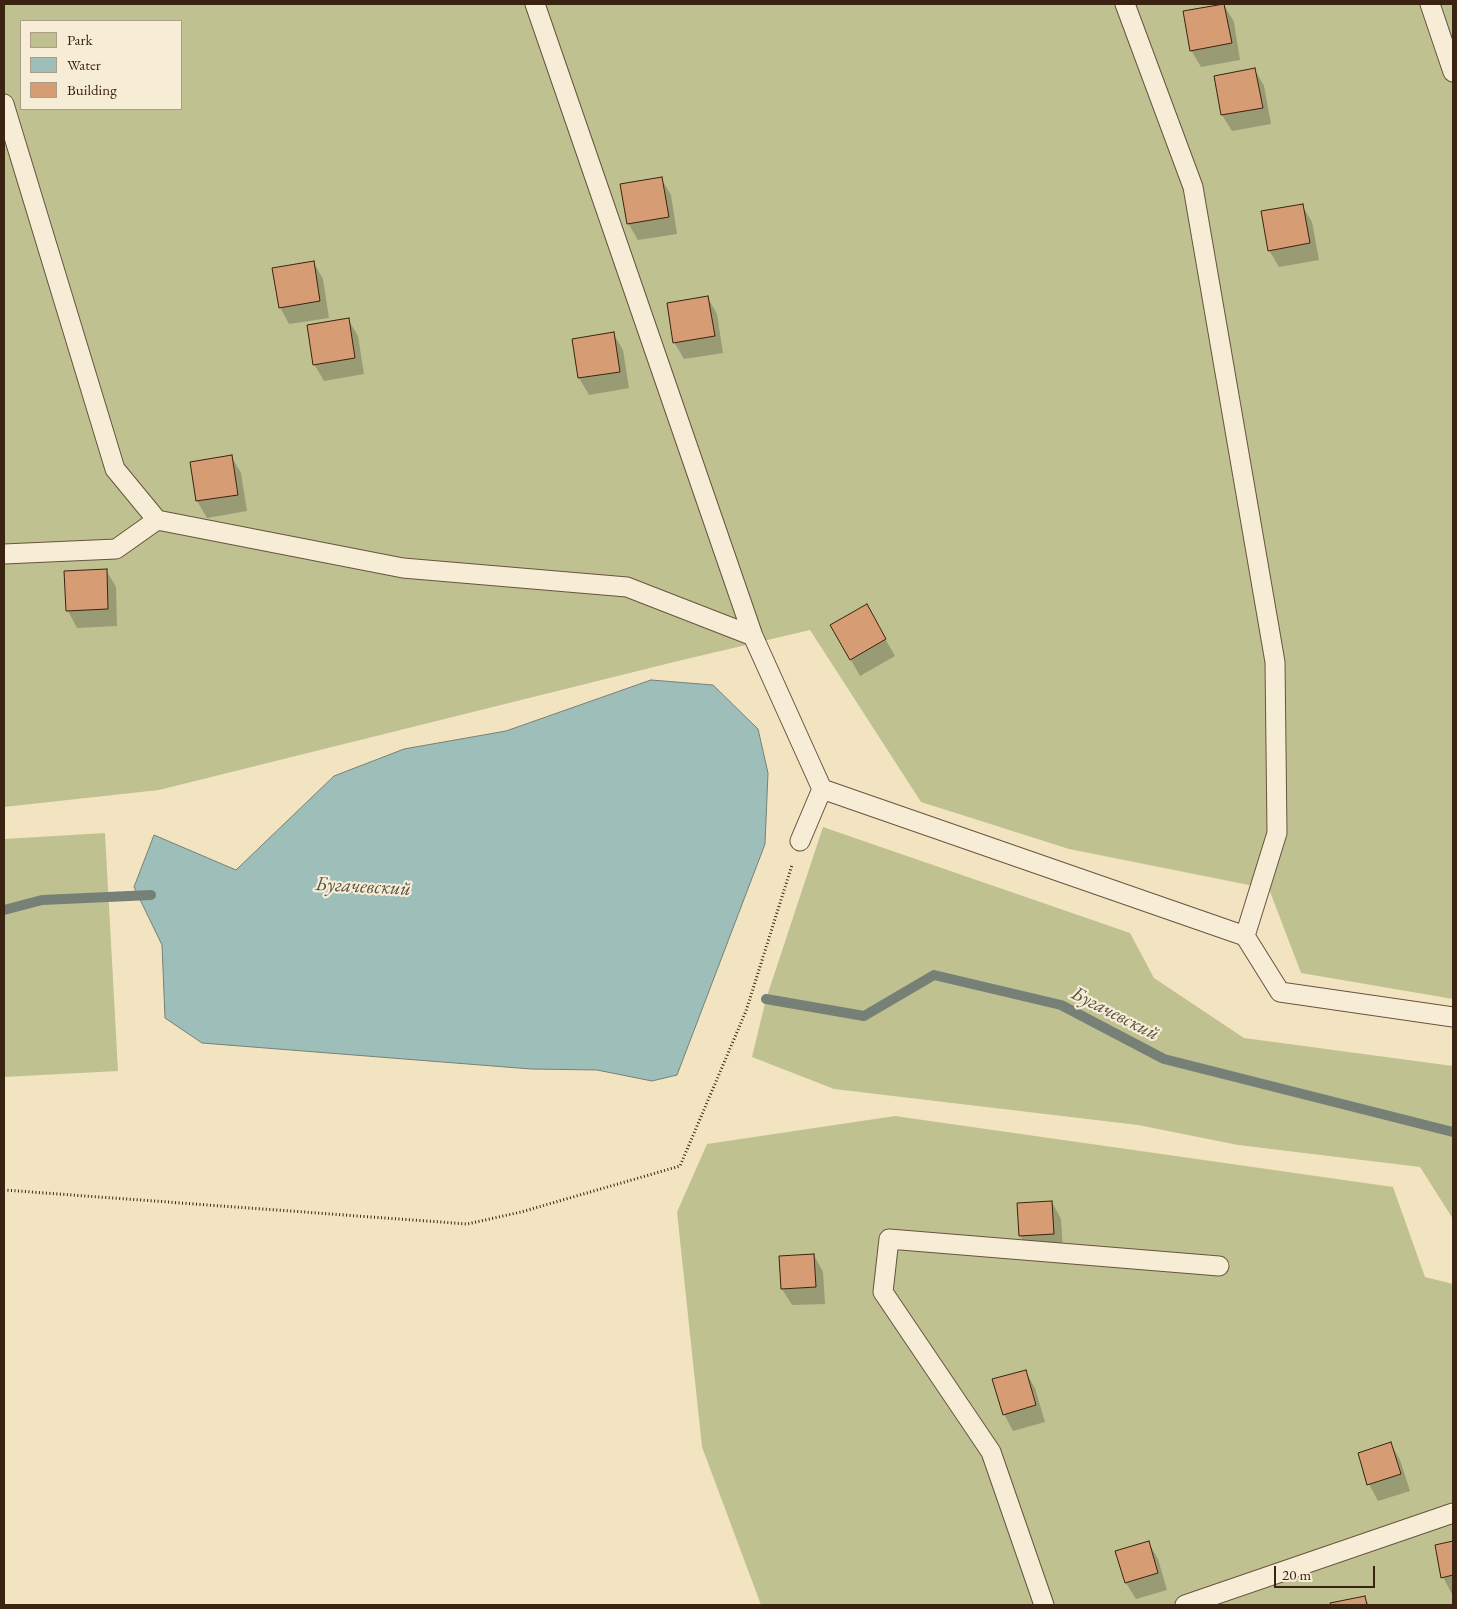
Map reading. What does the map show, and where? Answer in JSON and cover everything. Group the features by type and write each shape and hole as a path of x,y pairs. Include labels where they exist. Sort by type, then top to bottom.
{"lane":[{"path":"535,4 753,636 822,789 1245,936 1280,992 1453,1017"},
{"path":"1126,4 1192,187 1275,662 1277,833 1245,936"},
{"path":"1430,4 1453,72"},
{"path":"4,104 115,469 157,520 403,568 627,587 753,636"},
{"path":"4,554 116,549 157,520"},
{"path":"800,841 822,789"},
{"path":"1044,1605 991,1452 883,1292 889,1238 1219,1266"},
{"path":"1184,1605 1453,1513"}],"path":[{"path":"4,1190 468,1224 521,1212 680,1166 746,1011 800,841"}],"green space":[{"path":"4,4 1453,4 1453,999 1301,973 1269,889 1069,849 921,802 810,630 159,790 4,807"},
{"path":"823,827 1130,933 1154,978 1244,1038 1453,1066 1453,1219 1420,1167 1238,1145 1138,1125 834,1089 752,1057 766,999"},
{"path":"105,833 118,1071 4,1077 4,839"},
{"path":"895,1116 1393,1187 1425,1277 1453,1284 1453,1605 761,1605 702,1447 677,1212 707,1144"}],"water":[{"path":"651,680 713,685 758,729 768,773 765,844 677,1075 652,1081 597,1070 531,1069 202,1043 165,1018 162,945 134,887 154,835 236,870 334,776 404,749 506,731"}],"building":[{"path":"1224,4 1232,43 1190,51 1183,11"},
{"path":"1255,68 1263,108 1221,115 1214,76"},
{"path":"662,177 669,217 627,224 620,184"},
{"path":"1303,204 1310,243 1268,251 1261,211"},
{"path":"314,261 320,301 279,308 272,268"},
{"path":"708,296 715,336 673,343 667,303"},
{"path":"349,318 355,358 313,365 307,325"},
{"path":"614,332 620,372 578,378 572,339"},
{"path":"232,455 238,495 196,501 190,462"},
{"path":"107,569 108,609 66,611 64,571"},
{"path":"867,604 886,639 850,660 830,625"},
{"path":"1052,1201 1054,1234 1019,1236 1017,1203"},
{"path":"814,1254 816,1287 781,1289 779,1256"},
{"path":"1026,1370 1036,1405 1003,1415 992,1379"},
{"path":"1391,1442 1401,1474 1367,1485 1358,1453"},
{"path":"1149,1541 1158,1573 1125,1583 1115,1551"},
{"path":"1453,1541 1453,1575 1441,1578 1435,1545"},
{"path":"1365,1596 1367,1605 1331,1605 1330,1603"}],"waterway":[{"name":"Бугачевский","path":"4,910 42,900 151,895"},
{"name":"Бугачевский","path":"766,999 864,1016 934,975 1061,1005 1164,1059 1453,1132"}]}
